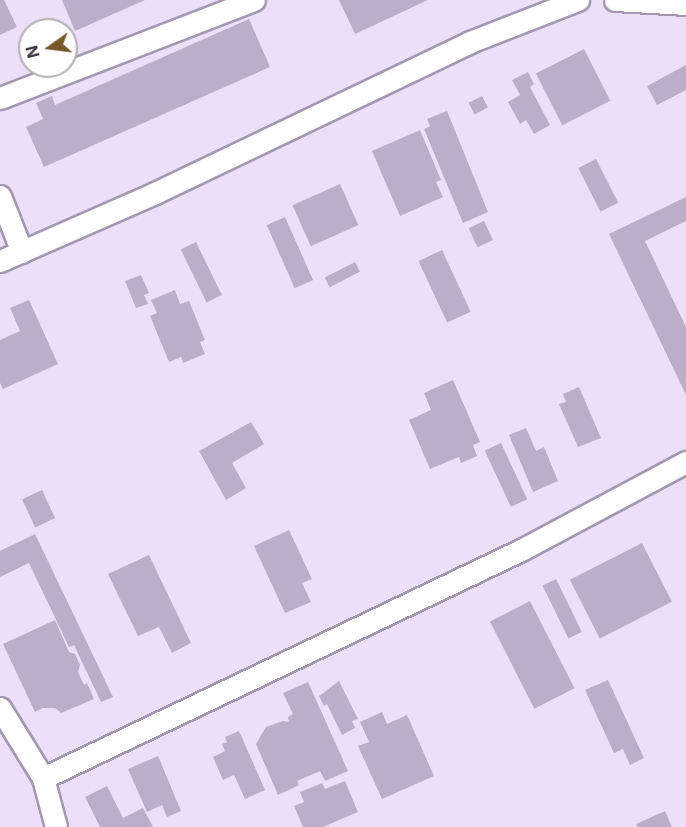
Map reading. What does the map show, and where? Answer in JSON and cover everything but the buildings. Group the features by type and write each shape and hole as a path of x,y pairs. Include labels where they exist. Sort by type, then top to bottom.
{"street":[{"path":"0,98 254,0"},
{"path":"0,261 155,193 470,42 578,0"},
{"path":"615,0 686,4"},
{"path":"0,196 22,252"},
{"path":"43,778 522,550 686,462"},
{"path":"0,708 43,778 56,827"}]}
